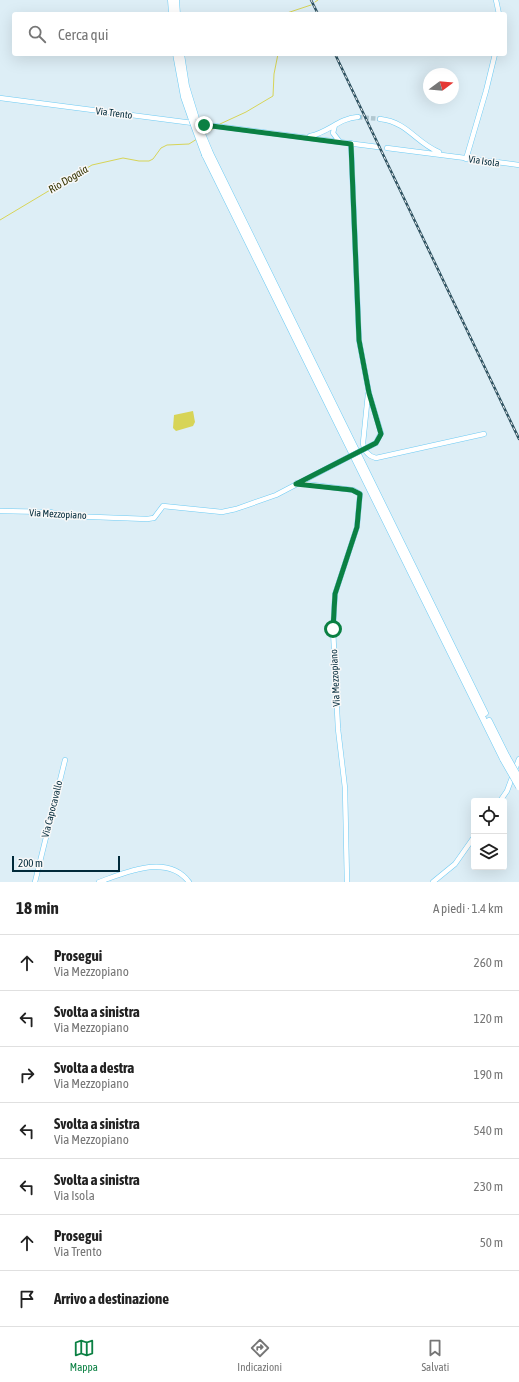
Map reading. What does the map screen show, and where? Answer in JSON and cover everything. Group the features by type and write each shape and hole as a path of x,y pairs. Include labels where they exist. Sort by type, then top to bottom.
{"highway":[{"path":"171,0 172,12"},
{"path":"176,0 177,12"},
{"path":"176,56 184,97 208,154 519,787"},
{"path":"181,56 194,121"},
{"path":"505,758 519,778"}],"street":[{"path":"496,0 499,12"},
{"path":"466,158 494,56"},
{"name":"Via Trento","path":"0,98 210,126 300,136"},
{"path":"300,136 318,135 347,118 358,117"},
{"name":"Via Isola","path":"380,119 396,122 425,145 449,156"},
{"path":"333,138 333,130 336,124"},
{"path":"327,131 333,138 340,142 378,147"},
{"path":"300,136 333,138"},
{"path":"415,136 419,150 425,150 425,145"},
{"name":"Via Mezzopiano","path":"0,511 50,512 67,516 152,518 163,506 222,512 236,509 271,497 376,443 381,434 368,384 359,340 351,144"},
{"name":"Via Isola","path":"387,148 411,151 419,150 449,156 519,165"},
{"path":"368,384 368,407 363,443 365,451 371,457 376,458 484,434"},
{"name":"Via Mezzopiano","path":"296,484 352,490 360,494 357,527 335,594 333,629 338,729 345,788 347,882"},
{"path":"502,798 507,790 519,759"},
{"name":"Via Capocavallo","path":"35,882 65,760"},
{"path":"433,882 455,864 471,842"},
{"path":"98,882 131,870 155,867 173,870 189,882"}],"shaded area":[{"path":"193,411 195,422 193,426 176,431 173,428 174,415"}],"waterway":[{"name":"Rio Dogaia","path":"290,12 311,5"},
{"name":"Rio Dogaia","path":"220,124 246,112 273,96 274,74 278,56"},
{"name":"Rio Dogaia","path":"205,134 214,128"},
{"name":"Rio Dogaia","path":"0,220 92,165 123,158 149,161 153,159 161,148 167,145 189,144 197,139"}],"tunnel":[{"path":"358,117 380,119"}],"railway":[{"path":"311,0 317,12"},
{"path":"336,56 519,439"}],"route":[{"path":"204,125 244,131 300,136 351,144 359,340 369,393 381,434 376,443 296,484 352,490 357,491 360,494 360,509 357,527 335,594 333,629"}]}
